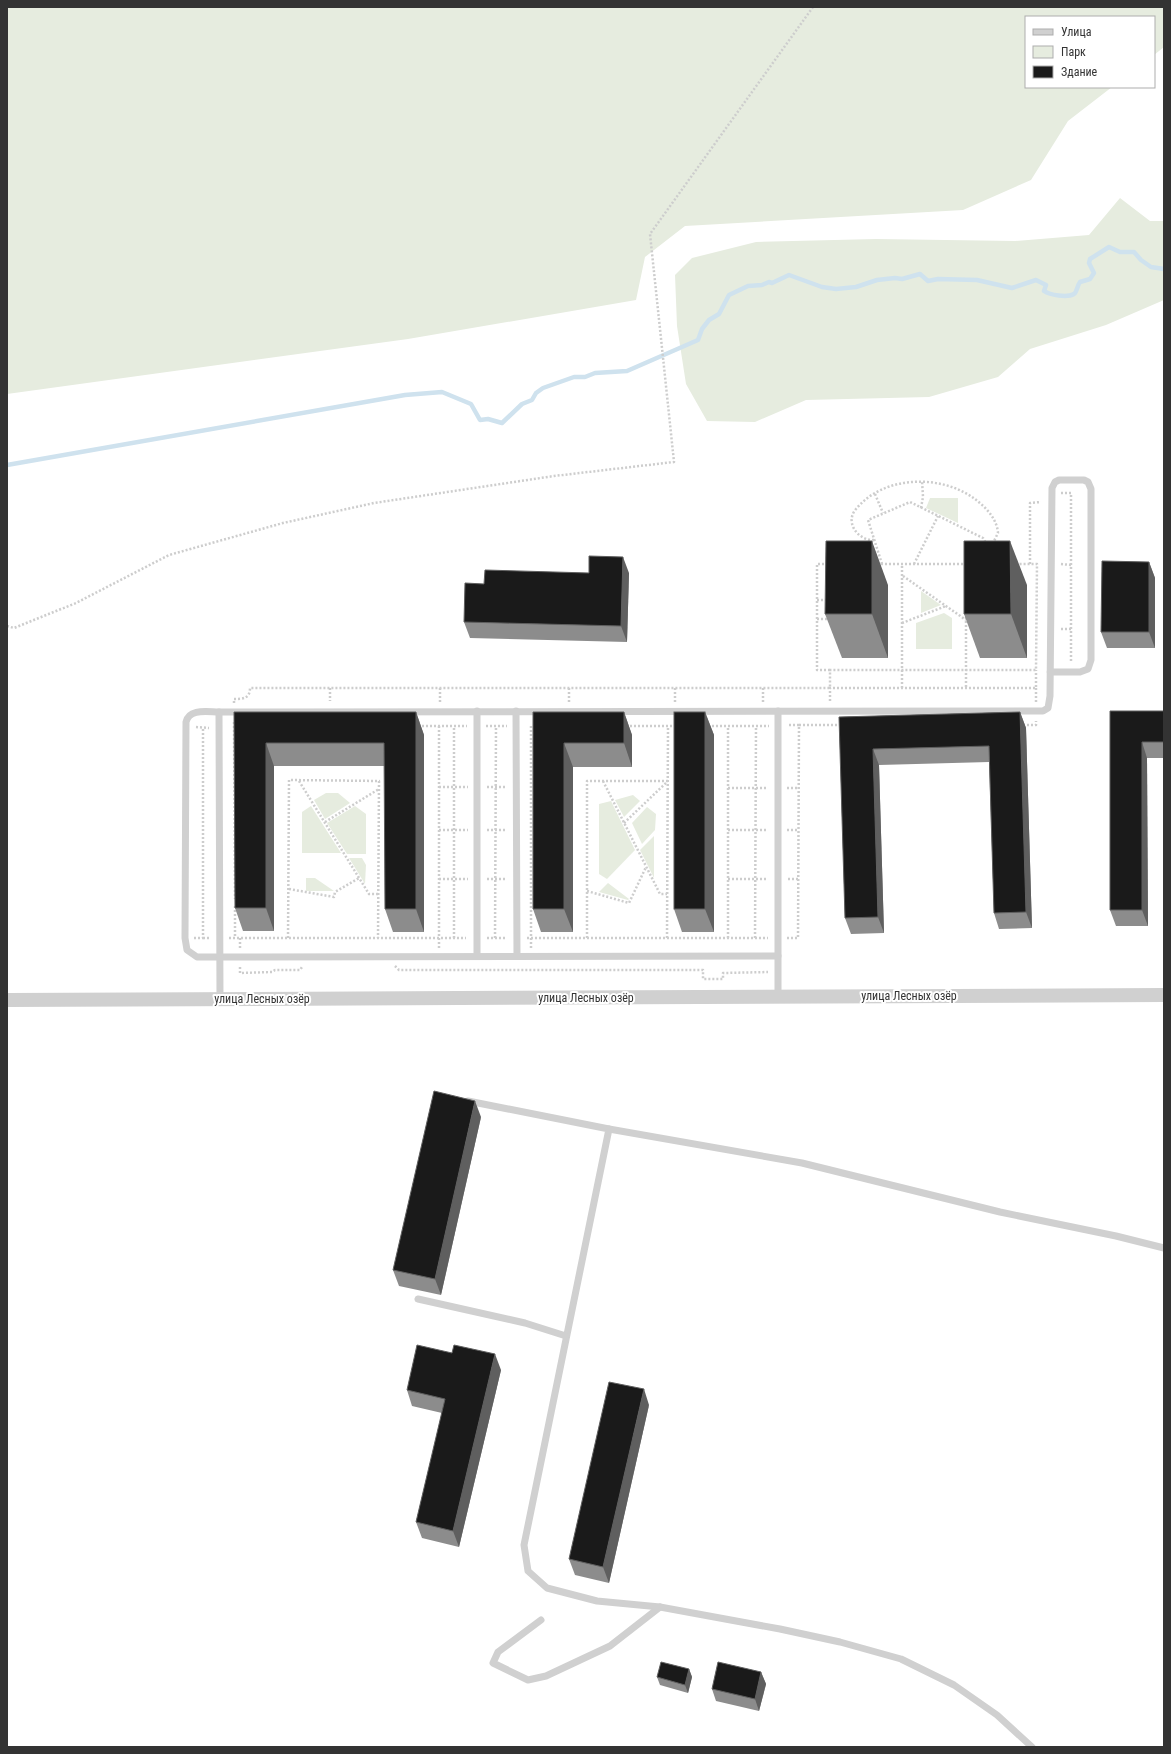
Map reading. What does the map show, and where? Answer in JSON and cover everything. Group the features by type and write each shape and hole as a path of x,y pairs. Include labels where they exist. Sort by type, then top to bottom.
{"street":[{"name":"улица Лесных озёр","path":"7,1000 1164,995"}],"lane":[{"path":"778,956 198,957 191,954 187,950 185,938 187,719 194,712 1038,712 1048,708 1050,696 1050,672 1052,488 1055,482 1059,480 1084,480 1088,482 1091,489 1091,660 1088,669 1080,672 1050,672"},
{"path":"778,711 778,997"},
{"path":"219,712 220,999"},
{"path":"477,712 477,956"},
{"path":"516,712 517,956"},
{"path":"460,1099 609,1129 802,1163 1000,1212 1116,1236 1164,1248"},
{"path":"609,1129 524,1546 528,1571 547,1588 596,1601 660,1607 780,1629 840,1642 901,1659 954,1685 997,1715 1032,1747"},
{"path":"418,1299 525,1323 566,1336"},
{"path":"541,1620 498,1652 493,1663 528,1680 546,1676 610,1646 660,1607"}],"path":[{"path":"7,626 14,628 76,603 169,556 283,523 374,502 554,476 674,462 650,234 813,7"},
{"path":"921,508 923,497 922,481"},
{"path":"874,540 866,540 857,534 852,525 852,519 856,509 875,494 897,485 922,481 955,487 975,499 990,513 998,529 998,537 988,546 983,538 910,502 868,520 882,564"},
{"path":"875,494 883,513"},
{"path":"914,564 938,516"},
{"path":"830,564 818,564 818,670 1036,670"},
{"path":"875,564 972,564"},
{"path":"902,564 902,688"},
{"path":"966,564 966,572"},
{"path":"235,938 234,699 244,699 250,692 250,688 1036,688 1037,564 1012,564"},
{"path":"902,576 966,620"},
{"path":"818,600 830,600"},
{"path":"902,623 946,606"},
{"path":"966,612 966,688"},
{"path":"818,619 836,619"},
{"path":"830,670 830,688"},
{"path":"185,938 798,938 799,725 778,726"},
{"path":"439,726 439,970"},
{"path":"454,726 454,938"},
{"path":"495,938 496,726"},
{"path":"531,726 531,970"},
{"path":"668,726 668,938"},
{"path":"728,726 728,938"},
{"path":"756,726 756,938"},
{"path":"203,728 203,938"},
{"path":"288,938 289,780 379,781 378,938"},
{"path":"299,781 369,894 378,894"},
{"path":"587,938 587,781 668,781"},
{"path":"603,781 660,894 668,894"},
{"path":"624,823 668,781"},
{"path":"728,788 799,788"},
{"path":"325,822 379,789"},
{"path":"728,830 799,830"},
{"path":"587,891 629,903 646,867"},
{"path":"289,889 334,897 335,892 359,878"},
{"path":"728,879 799,879"}],"green space":[{"path":"7,7 1164,7 1164,47 1155,54 1155,16 1025,16 1025,88 1111,88 1068,121 1031,180 963,210 685,226 645,257 636,300 408,339 7,394"},
{"path":"1120,198 1150,221 1164,221 1164,300 1106,325 1030,349 998,377 929,397 806,400 755,422 707,421 686,384 677,326 675,275 692,258 756,242 876,239 1015,241 1089,235"},
{"path":"930,498 958,498 958,523 926,508"},
{"path":"921,591 941,605 921,613"},
{"path":"944,613 952,618 952,649 916,649 916,623"},
{"path":"326,793 338,793 350,803 325,819 314,800"},
{"path":"633,795 640,801 624,817 615,800"},
{"path":"611,801 635,850 607,879 599,874 599,804"},
{"path":"311,806 341,853 302,853 302,812"},
{"path":"355,806 366,814 366,854 347,854 327,823"},
{"path":"647,807 656,814 655,830 642,844 632,823"},
{"path":"654,836 654,878 640,850"},
{"path":"349,858 362,858 366,865 365,884"},
{"path":"306,878 315,878 334,891 306,891"},
{"path":"608,883 629,899 628,900 599,892"}],"building":[{"path":"826,541 872,541 872,614 825,614"},
{"path":"964,541 1010,541 1011,614 964,614"},
{"path":"589,556 623,557 621,626 464,622 465,583 484,584 485,570 589,573"},
{"path":"1102,561 1149,562 1149,632 1101,632"},
{"path":"1110,711 1164,711 1164,742 1142,742 1142,910 1110,910"},
{"path":"234,712 416,712 416,909 385,909 384,743 266,743 266,908 235,908"},
{"path":"533,712 624,712 624,743 564,743 564,909 533,909"},
{"path":"674,712 705,712 705,909 674,909"},
{"path":"1020,712 1026,912 994,913 989,746 873,749 878,917 845,918 839,717"},
{"path":"434,1091 475,1101 435,1279 393,1270"},
{"path":"417,1345 452,1353 454,1345 495,1354 453,1531 416,1522 445,1399 407,1390"},
{"path":"609,1382 644,1389 603,1567 569,1559"},
{"path":"661,1662 689,1669 685,1685 657,1677"},
{"path":"718,1662 761,1672 755,1699 712,1689"}],"waterway":[{"path":"7,465 405,395 442,392 471,404 480,420 488,419 502,423 522,404 532,400 536,393 543,388 574,377 585,377 595,373 627,371 698,340 702,329 709,320 719,314 729,295 748,286 762,285 769,282 772,283 789,275 822,287 836,289 856,287 877,280 895,278 902,279 920,274 928,281 938,279 977,280 1012,288 1036,280 1046,285 1044,291 1054,295 1063,296 1074,294 1080,282 1090,279 1094,273 1089,263 1090,259 1109,247 1120,252 1134,252 1141,260 1151,267 1164,269"}]}
